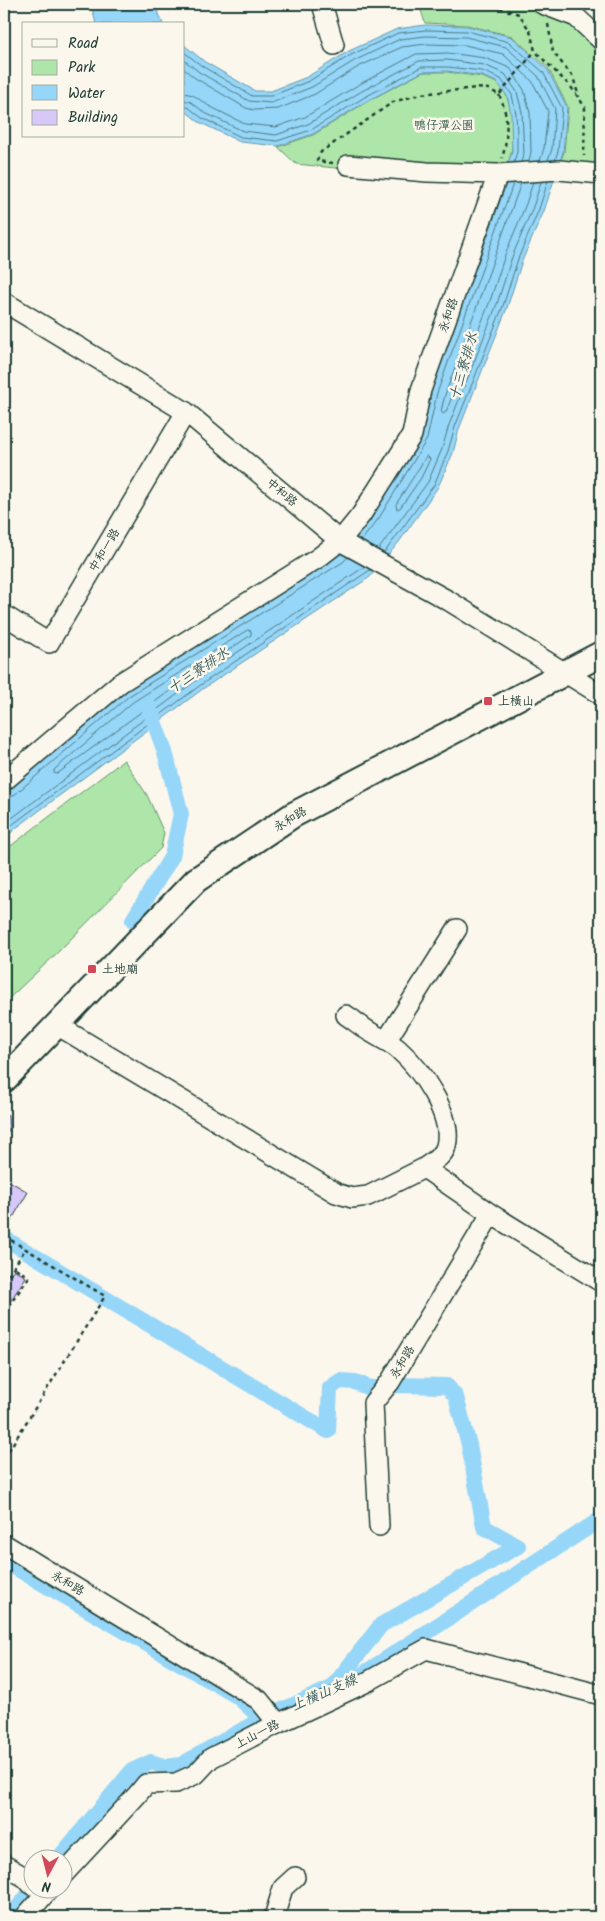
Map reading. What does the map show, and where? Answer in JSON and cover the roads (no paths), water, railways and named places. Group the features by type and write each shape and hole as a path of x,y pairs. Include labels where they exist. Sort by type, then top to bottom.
{"main road":[{"name":"永和路","path":"4,1080 196,880 293,815 601,654"}],"street":[{"path":"322,4 334,45"},
{"path":"548,6 576,17 601,40"},
{"path":"348,165 427,172 498,174 559,170 593,173"},
{"name":"永和路","path":"4,781 120,682 343,543 412,435 422,390 498,174"},
{"name":"中和路","path":"4,302 186,412 343,543 449,601 566,672"},
{"name":"中和一路","path":"4,615 49,642 186,412"},
{"path":"566,672 601,694"},
{"path":"386,1042 457,929"},
{"path":"57,1025 336,1192 352,1198 368,1196 424,1168 438,1158 446,1147 447,1123 437,1100 422,1076 398,1048 346,1015"},
{"path":"424,1168 491,1214 601,1282"},
{"name":"永和路","path":"380,1526 373,1403 386,1387 491,1214"},
{"name":"永和路","path":"4,1544 259,1700 275,1722"},
{"name":"上山一路","path":"72,1865 146,1784 176,1783 196,1774 211,1758 275,1722 364,1682 426,1649 601,1695"},
{"path":"4,1865 22,1876"},
{"path":"274,1917 283,1888 295,1877"},
{"path":"24,1917 34,1898"}],"water":[{"path":"91,4 155,4 162,22 96,22"},
{"name":"十三寮排水","path":"425,25 467,26 512,37 547,69 567,107 563,152 544,211 522,261 507,308 459,429 453,453 438,487 399,542 370,577 204,688 16,828 4,840 4,789 122,687 337,553 426,390 512,152 511,114 507,96 497,82 482,76 447,71 422,72 367,101 313,134 278,146 240,142 199,122 185,111 185,46 205,62 255,91 271,91 307,77 349,51 397,29"}],"waterway":[{"path":"133,920 172,856 181,814 165,752 148,705"},
{"path":"4,1238 328,1431 330,1388 340,1381 355,1382 379,1389 394,1385 447,1386 456,1397 469,1445 484,1527 518,1546 381,1625 332,1688"},
{"name":"上橫山支線","path":"67,1848 132,1771 151,1762 166,1767 181,1765 262,1719 363,1674 601,1519"},
{"path":"4,1561 237,1696 262,1719"},
{"name":"上橫山支線","path":"10,1917 26,1898"}],"place":[{"name":"上橫山","path":"488,701"},
{"name":"土地廟","path":"92,969"}],"park label":[{"name":"鴨仔潭公園","path":"444,125"}]}
